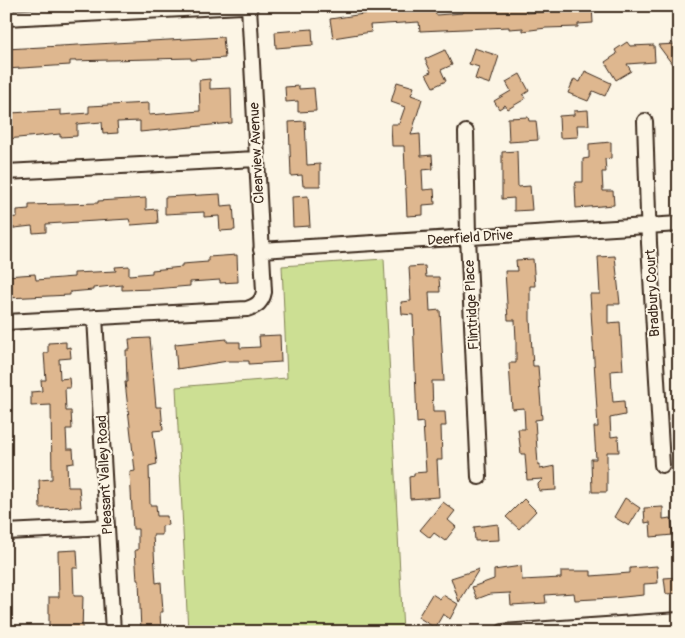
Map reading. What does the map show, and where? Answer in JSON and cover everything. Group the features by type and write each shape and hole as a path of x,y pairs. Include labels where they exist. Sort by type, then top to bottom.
{"street":[{"path":"6,18 96,10 242,6"},
{"name":"Clearview Avenue","path":"95,317 247,309 255,306 262,300 249,6"},
{"name":"Bradbury Court","path":"646,122 648,226 662,465"},
{"name":"Flintridge Place","path":"466,132 468,236 479,478"},
{"path":"6,172 256,158"},
{"name":"Deerfield Drive","path":"261,250 679,224"},
{"path":"6,322 95,317"},
{"name":"Pleasant Valley Road","path":"95,317 113,632"},
{"path":"6,532 107,527"},
{"path":"503,632 639,627 679,620"}],"green space":[{"path":"384,259 403,632 188,632 176,387 287,378 282,266"}],"building":[{"path":"377,6 435,6 436,15 463,13 463,6 525,6 526,13 574,10 574,6 592,6 593,23 578,24 578,27 523,31 523,28 509,29 509,27 420,31 419,22 370,25 371,32 333,38 330,19 377,12"},
{"path":"312,29 313,45 276,48 275,32"},
{"path":"223,37 225,58 70,61 70,65 6,69 6,49"},
{"path":"627,42 630,46 654,45 655,62 627,64 631,71 616,80 605,62 617,54 615,50"},
{"path":"676,44 678,72 658,45"},
{"path":"474,48 499,56 490,84 475,79 479,67 469,64"},
{"path":"445,50 452,65 441,70 446,81 433,87 426,74 431,72 425,59"},
{"path":"585,71 611,83 605,96 593,91 588,101 568,93 574,79 580,82"},
{"path":"520,74 529,91 523,95 525,99 508,109 505,105 499,109 494,101 511,91 506,82"},
{"path":"210,79 210,89 231,88 232,123 140,132 140,121 117,122 118,133 103,134 102,122 77,124 77,136 60,137 60,134 7,139 6,119 11,119 11,113 61,110 61,115 89,113 89,106 149,103 149,115 200,111 199,82 200,80"},
{"path":"397,82 414,87 411,95 422,99 411,135 420,134 421,156 432,155 433,169 422,170 423,190 434,189 435,204 423,205 423,215 407,216 404,146 392,146 391,124 399,124 405,107 391,102"},
{"path":"299,86 299,89 314,88 316,111 298,112 298,101 286,102 285,87"},
{"path":"588,110 589,125 577,125 578,137 560,138 559,116 574,115 574,111"},
{"path":"528,117 529,121 536,121 538,140 509,142 508,118"},
{"path":"305,121 307,165 320,164 320,186 303,186 302,175 291,176 289,122"},
{"path":"611,142 611,158 605,159 606,172 602,172 603,191 613,191 614,205 576,208 575,186 576,182 583,182 583,159 589,158 589,144"},
{"path":"517,151 518,187 530,186 532,210 514,211 514,198 502,199 502,152"},
{"path":"220,194 221,206 233,205 235,230 220,231 219,216 204,217 204,212 165,214 165,197"},
{"path":"308,196 310,226 293,227 292,197"},
{"path":"146,198 146,210 157,209 158,223 131,225 129,219 46,224 46,232 33,233 32,226 6,229 6,218 17,217 17,210 29,209 29,205 98,203 98,201"},
{"path":"237,255 238,282 220,283 220,280 190,282 190,286 122,290 122,285 70,292 70,295 7,298 6,276 35,274 36,280 74,277 74,273 116,271 115,267 129,266 129,275 152,273 152,270 182,267 182,264 208,262 208,257"},
{"path":"615,256 620,304 608,304 608,323 620,322 623,370 611,371 612,391 613,402 624,401 625,415 610,418 611,437 618,436 619,452 607,452 607,492 592,492 591,459 596,459 594,427 598,427 590,294 600,294 598,257"},
{"path":"533,259 535,286 530,286 530,319 533,366 538,366 542,419 535,420 538,465 540,464 540,469 555,466 556,490 539,491 538,484 543,479 527,480 525,454 521,454 518,429 525,429 524,408 512,409 509,363 516,363 515,320 508,320 505,271 517,271 516,260"},
{"path":"425,266 426,277 439,277 440,292 429,292 430,311 440,310 444,381 432,381 433,412 445,412 446,426 441,426 442,460 437,460 439,497 410,499 409,477 414,476 414,473 426,472 423,422 417,423 413,315 402,314 401,302 411,301 409,267"},
{"path":"280,335 281,362 249,364 249,361 228,361 177,369 175,344 227,339 227,342 240,342 240,348 260,347 259,336"},
{"path":"150,338 156,407 161,407 163,430 153,431 157,464 149,466 150,505 156,505 157,516 167,516 168,525 162,526 162,535 153,535 156,583 161,582 163,612 160,612 161,632 141,632 139,580 137,580 135,550 138,550 138,529 133,529 130,472 135,471 125,382 127,382 126,350 130,350 129,339"},
{"path":"66,342 66,348 70,347 71,358 59,359 60,379 69,378 70,388 65,388 66,411 71,411 72,429 66,429 67,449 73,449 74,463 67,464 68,487 79,487 81,507 40,508 39,480 52,479 51,405 31,406 31,392 42,391 41,380 46,380 44,353 48,353 48,343"},
{"path":"625,498 640,508 629,526 614,517"},
{"path":"524,499 536,511 519,529 506,517"},
{"path":"443,502 455,511 448,520 456,527 445,541 434,533 430,538 420,530"},
{"path":"663,507 663,519 671,518 673,535 651,537 650,522 645,523 644,508"},
{"path":"498,524 499,540 475,541 474,527"},
{"path":"77,550 78,568 73,568 74,596 83,596 82,632 49,632 49,597 59,597 58,551"},
{"path":"521,566 522,580 561,578 561,571 591,571 591,576 630,573 630,568 657,566 658,583 644,584 644,595 613,598 575,600 574,593 545,595 546,603 511,605 510,593 490,594 477,599 472,587 494,579 494,570"},
{"path":"479,569 459,602 451,578"},
{"path":"679,577 679,593 666,594 664,578"},
{"path":"432,594 440,599 443,595 458,604 450,619 443,614 435,628 418,617"}]}
